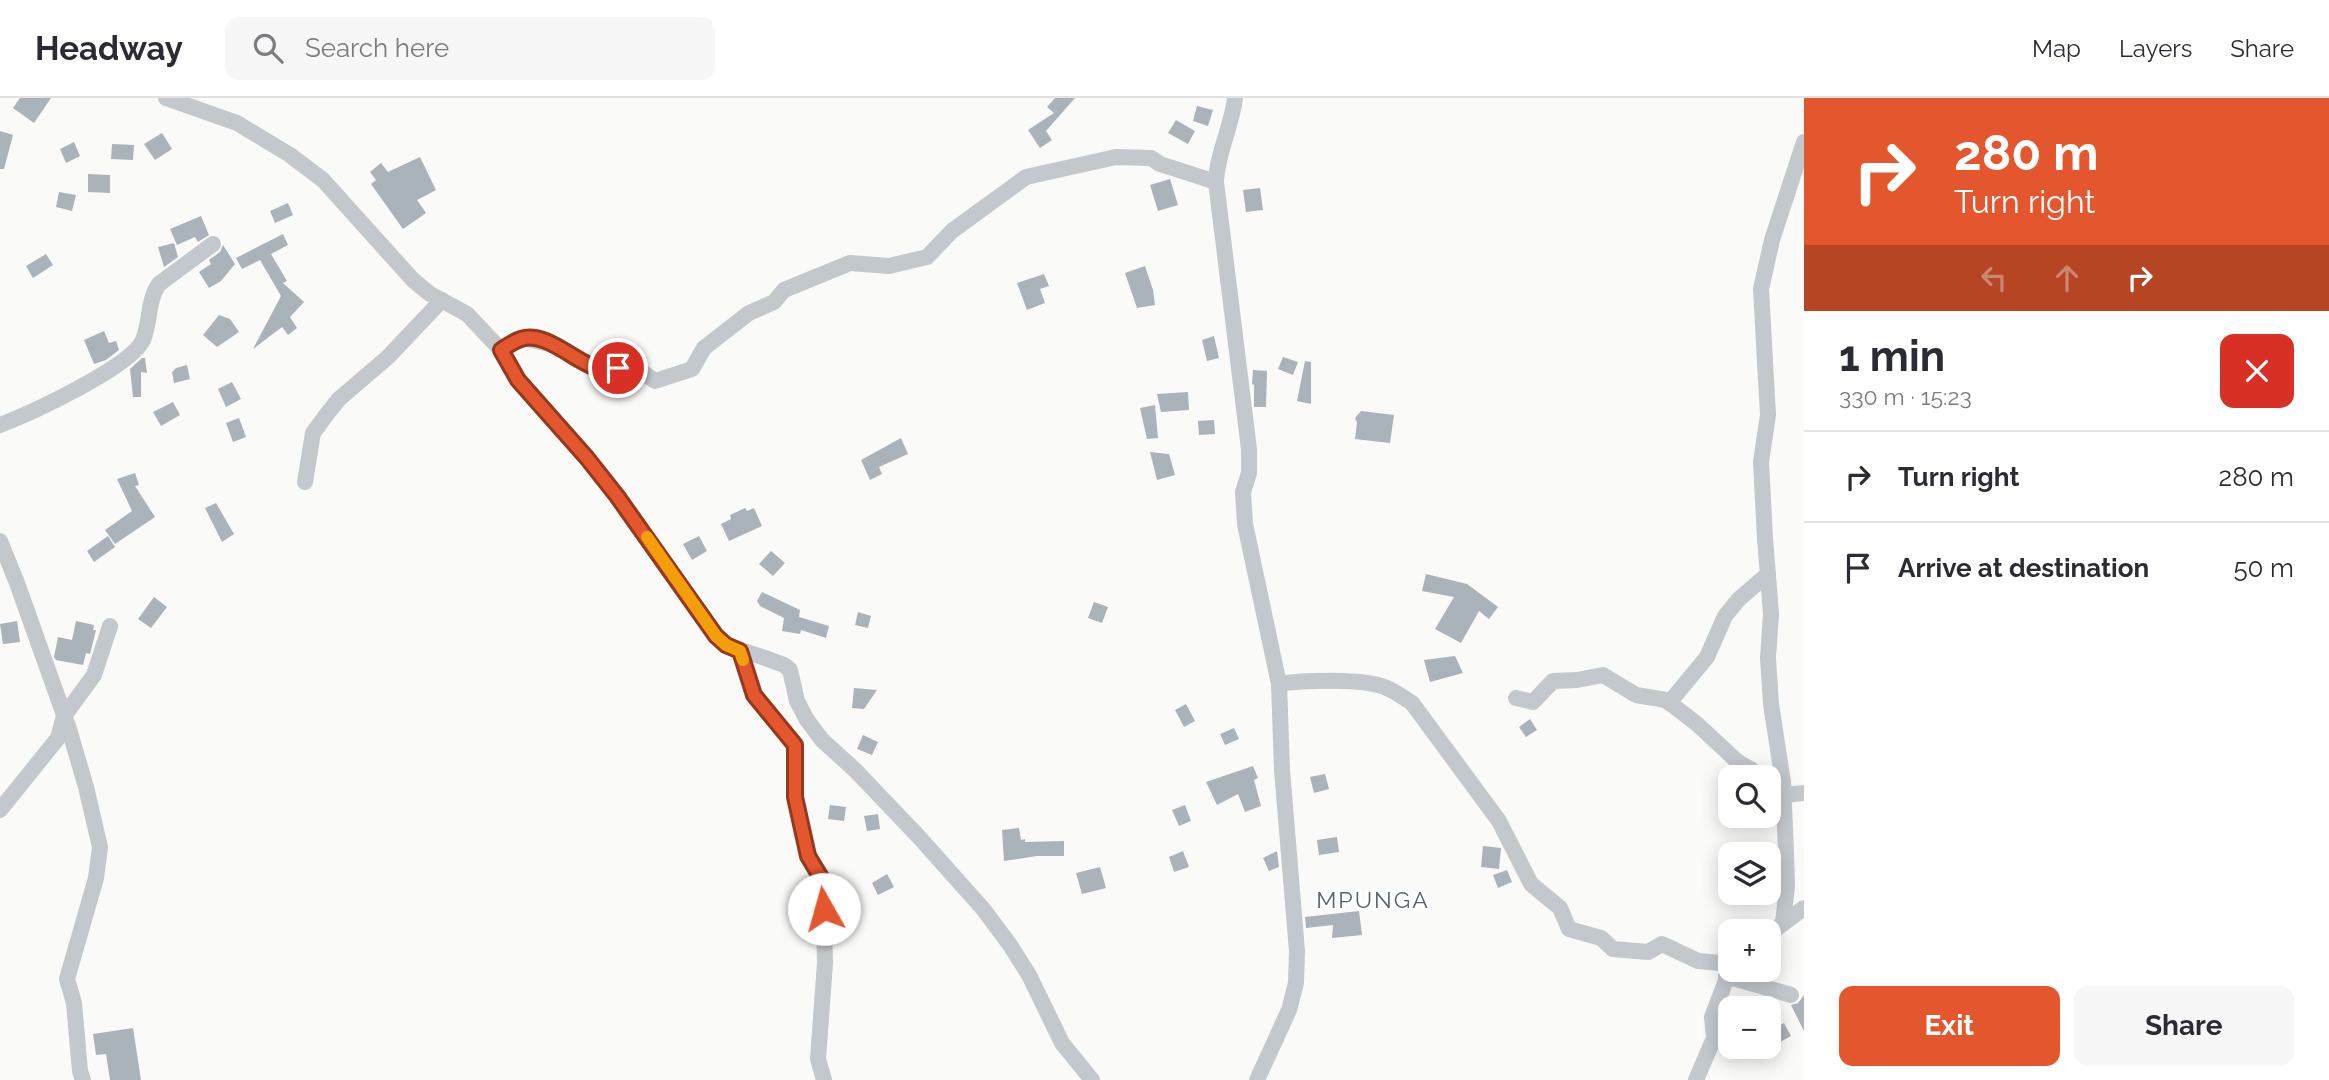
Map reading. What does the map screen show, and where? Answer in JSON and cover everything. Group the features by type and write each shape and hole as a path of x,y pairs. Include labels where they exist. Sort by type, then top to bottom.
{"street":[{"path":"166,98 237,123 290,155 323,180 413,280 430,294 467,314 501,350 518,380 617,496 716,636 726,645 784,665 790,670 797,701 807,720 822,740 855,770 919,837 984,910 1024,967 1062,1044 1092,1080"},
{"path":"1235,98 1216,168 1216,182 1249,449 1249,473 1243,492 1245,524 1279,684 1282,770 1297,951 1296,984 1289,1010 1257,1080"},
{"path":"1776,765 1768,659 1771,614 1761,462 1768,415 1760,289 1772,240 1804,142"},
{"path":"501,350 523,338 537,340 558,346 575,359 604,371 632,365 655,381 692,369 704,348 726,329 749,313 774,302 784,290 798,283 850,262 889,266 927,257 952,232 1026,177 1116,157 1151,158 1160,164 1216,182"},
{"path":"0,425 96,380 134,351 142,342 153,292 159,284 214,244"},
{"path":"305,482 313,433 338,399 388,357 442,300"},
{"path":"0,541 18,583 64,716 86,787 100,847 96,878 67,979 74,1003 83,1080"},
{"path":"1670,704 1707,657 1725,617 1739,600 1768,574"},
{"path":"0,810 58,738 64,716 93,675 110,626"},
{"path":"740,651 754,695 795,745 795,797 808,856 823,881 825,963 818,1059 824,1080"},
{"path":"1516,698 1532,702 1553,681 1602,675 1636,695 1666,700 1743,765"},
{"path":"1279,684 1296,681 1377,684 1395,691 1412,704 1494,813 1531,884 1560,908 1569,929 1601,938 1613,949 1648,952 1662,944 1698,961 1718,966"},
{"path":"1781,799 1804,793"},
{"path":"1781,821 1787,886 1783,923"},
{"path":"1783,923 1804,908"},
{"path":"1696,1080 1714,1038 1712,1017 1724,982"},
{"path":"1760,982 1791,995"}],"building":[{"path":"20,98 51,98 34,123 13,108"},
{"path":"1055,98 1075,98 1046,131 1052,140 1040,148 1028,130 1054,113 1047,107"},
{"path":"1197,106 1213,110 1208,126 1193,121"},
{"path":"1176,120 1195,131 1188,144 1168,133"},
{"path":"0,131 13,135 4,169 0,169"},
{"path":"162,133 172,149 155,160 144,144"},
{"path":"74,142 80,156 66,163 60,149"},
{"path":"112,144 134,145 133,160 111,159"},
{"path":"420,157 436,190 417,200 426,213 403,229 371,184 376,180 370,172 381,163 388,172"},
{"path":"88,174 110,175 110,193 88,192"},
{"path":"1170,179 1178,205 1158,211 1150,185"},
{"path":"1260,188 1263,210 1246,212 1243,190"},
{"path":"59,192 76,195 72,211 56,207"},
{"path":"288,203 293,215 275,223 270,211"},
{"path":"201,216 209,235 198,242 195,237 177,245 170,229"},
{"path":"283,234 288,245 271,254 287,281 283,283 304,302 290,317 297,328 288,335 282,327 253,349 281,296 260,260 242,269 236,258"},
{"path":"174,243 178,257 164,267 158,247"},
{"path":"223,245 235,264 221,281 209,288 199,272 211,264 209,260 220,252"},
{"path":"46,254 53,265 33,278 26,266"},
{"path":"1145,266 1155,305 1137,308 1125,273"},
{"path":"1044,274 1049,286 1040,289 1045,303 1027,310 1017,283"},
{"path":"219,315 230,319 239,332 217,347 203,335"},
{"path":"104,331 109,343 116,341 119,350 106,360 94,364 84,340"},
{"path":"1214,336 1219,358 1207,361 1202,340"},
{"path":"1283,357 1298,362 1293,375 1278,369"},
{"path":"145,358 147,373 141,372 141,397 133,397 130,369"},
{"path":"1305,361 1311,362 1311,404 1297,401"},
{"path":"187,365 190,379 174,383 172,372"},
{"path":"1253,370 1267,371 1266,407 1254,407"},
{"path":"232,382 241,399 226,407 218,389"},
{"path":"1188,392 1189,410 1161,412 1157,394"},
{"path":"173,402 180,415 161,426 153,412"},
{"path":"1155,405 1158,438 1147,439 1140,408"},
{"path":"1361,411 1394,415 1390,443 1355,439 1355,418"},
{"path":"239,418 246,437 233,442 226,423"},
{"path":"1214,420 1215,434 1199,435 1198,421"},
{"path":"901,438 908,454 879,467 882,474 870,480 861,460"},
{"path":"1150,452 1169,454 1175,475 1157,480"},
{"path":"135,473 139,485 135,486 155,517 115,544 105,530 132,511 117,479"},
{"path":"216,503 234,534 222,542 205,508"},
{"path":"745,508 747,511 754,508 762,526 729,541 721,524 731,519 730,515"},
{"path":"108,536 115,547 94,562 87,551"},
{"path":"699,536 707,551 692,560 683,544"},
{"path":"771,551 785,563 773,576 759,564"},
{"path":"1426,574 1467,584 1498,607 1489,619 1479,611 1461,643 1435,629 1454,597 1422,591"},
{"path":"762,592 800,610 799,617 829,626 826,638 801,630 800,634 782,631 784,618 760,606 757,601"},
{"path":"154,597 167,607 151,628 138,619"},
{"path":"1094,602 1108,607 1102,623 1088,618"},
{"path":"858,612 871,616 868,628 855,625"},
{"path":"17,621 20,642 3,644 0,624"},
{"path":"76,621 94,625 93,630 96,630 90,654 86,653 83,665 56,660 54,657 58,637 72,640"},
{"path":"1455,656 1463,673 1430,682 1424,660"},
{"path":"854,688 877,690 864,709 852,708"},
{"path":"1186,704 1195,721 1184,727 1175,710"},
{"path":"1530,719 1537,730 1526,737 1519,727"},
{"path":"1234,728 1239,739 1225,745 1220,734"},
{"path":"863,735 878,742 872,755 857,749"},
{"path":"1253,766 1258,778 1254,780 1261,806 1245,812 1238,794 1217,805 1206,782"},
{"path":"1325,774 1329,789 1314,793 1310,777"},
{"path":"830,805 846,807 844,821 828,819"},
{"path":"1185,805 1191,821 1179,826 1172,810"},
{"path":"878,814 880,829 867,831 864,816"},
{"path":"1019,828 1021,840 1025,839 1025,842 1064,841 1064,856 1037,856 1004,861 1002,830"},
{"path":"1337,837 1339,852 1319,855 1317,840"},
{"path":"1483,846 1501,848 1499,869 1481,867"},
{"path":"1183,851 1189,867 1174,872 1169,857"},
{"path":"1277,851 1279,867 1269,871 1263,858"},
{"path":"1100,867 1106,888 1082,894 1076,873"},
{"path":"1507,870 1512,882 1498,888 1493,875"},
{"path":"887,874 894,887 878,895 872,883"},
{"path":"1359,911 1362,935 1332,938 1333,925 1306,928 1305,917"},
{"path":"1804,995 1804,1031 1791,1005 1798,1003"},
{"path":"1784,1023 1791,1036 1781,1042 1781,1025"},
{"path":"133,1028 141,1080 110,1080 106,1054 96,1055 93,1034"}],"slow traffic":[{"path":"647,537 716,636 726,645 740,651 743,660"}],"district":[{"name":"MPUNGA","path":"1373,899"}],"route":[{"path":"618,368 604,371 575,359 558,346 537,340 523,338 501,350 518,380 533,399 587,458 633,517 716,636 726,645 740,651 754,695 795,745 795,797 808,856 823,881 824,909"}]}
